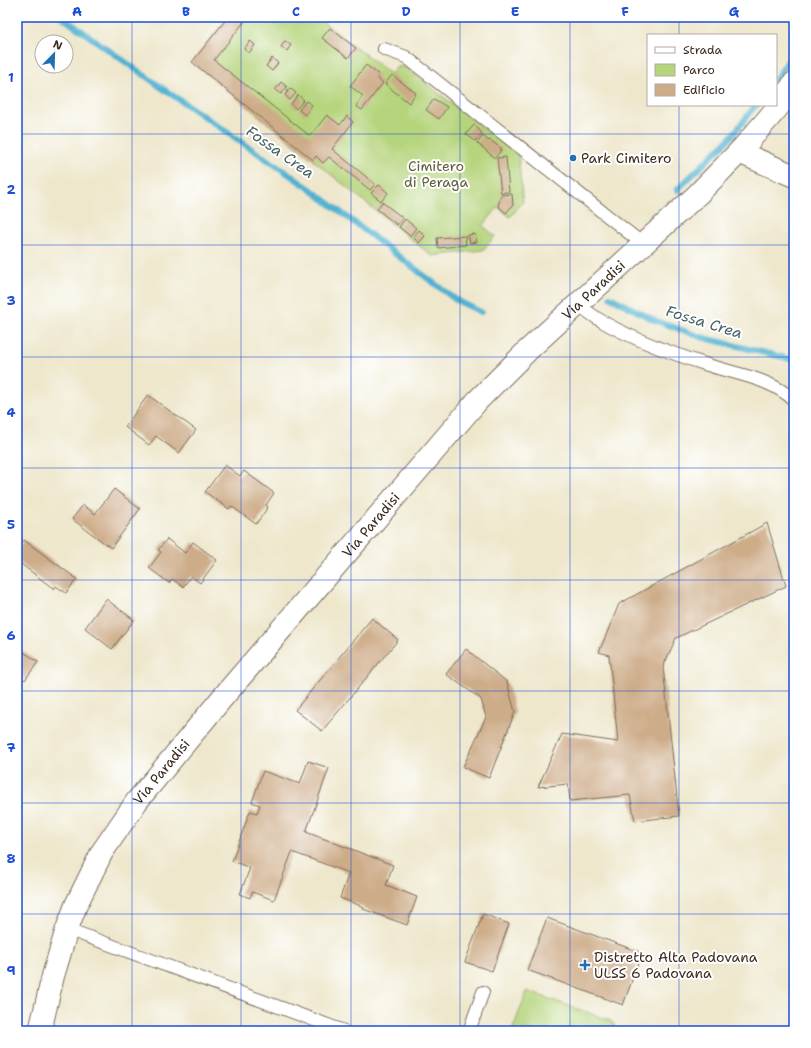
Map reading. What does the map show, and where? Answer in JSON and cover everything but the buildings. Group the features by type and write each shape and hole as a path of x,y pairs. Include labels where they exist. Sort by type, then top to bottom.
{"street":[{"name":"Via Paradisi","path":"40,1031 67,929 90,874 121,823 162,770 473,406 528,350 698,194 741,150 778,106 794,83"},
{"path":"741,150 748,156 794,176"}],"lane":[{"path":"384,49 406,57 643,244"},
{"path":"579,304 587,313 650,344 710,365 763,380 785,391 794,400"},
{"path":"67,929 344,1031"},
{"path":"469,1031 483,992"}],"green space":[{"name":"Cimitero di Peraga","path":"228,17 316,17 391,74 397,67 405,67 518,155 523,202 510,217 498,207 483,226 495,236 483,250 432,256 192,62"},
{"path":"527,991 609,1020 614,1024 615,1031 512,1031"}],"waterway":[{"name":"Fossa Crea","path":"62,17 165,90 309,188 456,300 481,312"},
{"path":"777,77 794,51"},
{"path":"677,190 730,138 755,106"},
{"name":"Fossa Crea","path":"610,297 654,320 701,337 794,360"}],"place":[{"name":"Park Cimitero","path":"573,158"},
{"name":"Distretto Alta Padovana ULSS 6 Padovana","path":"585,965"}]}
